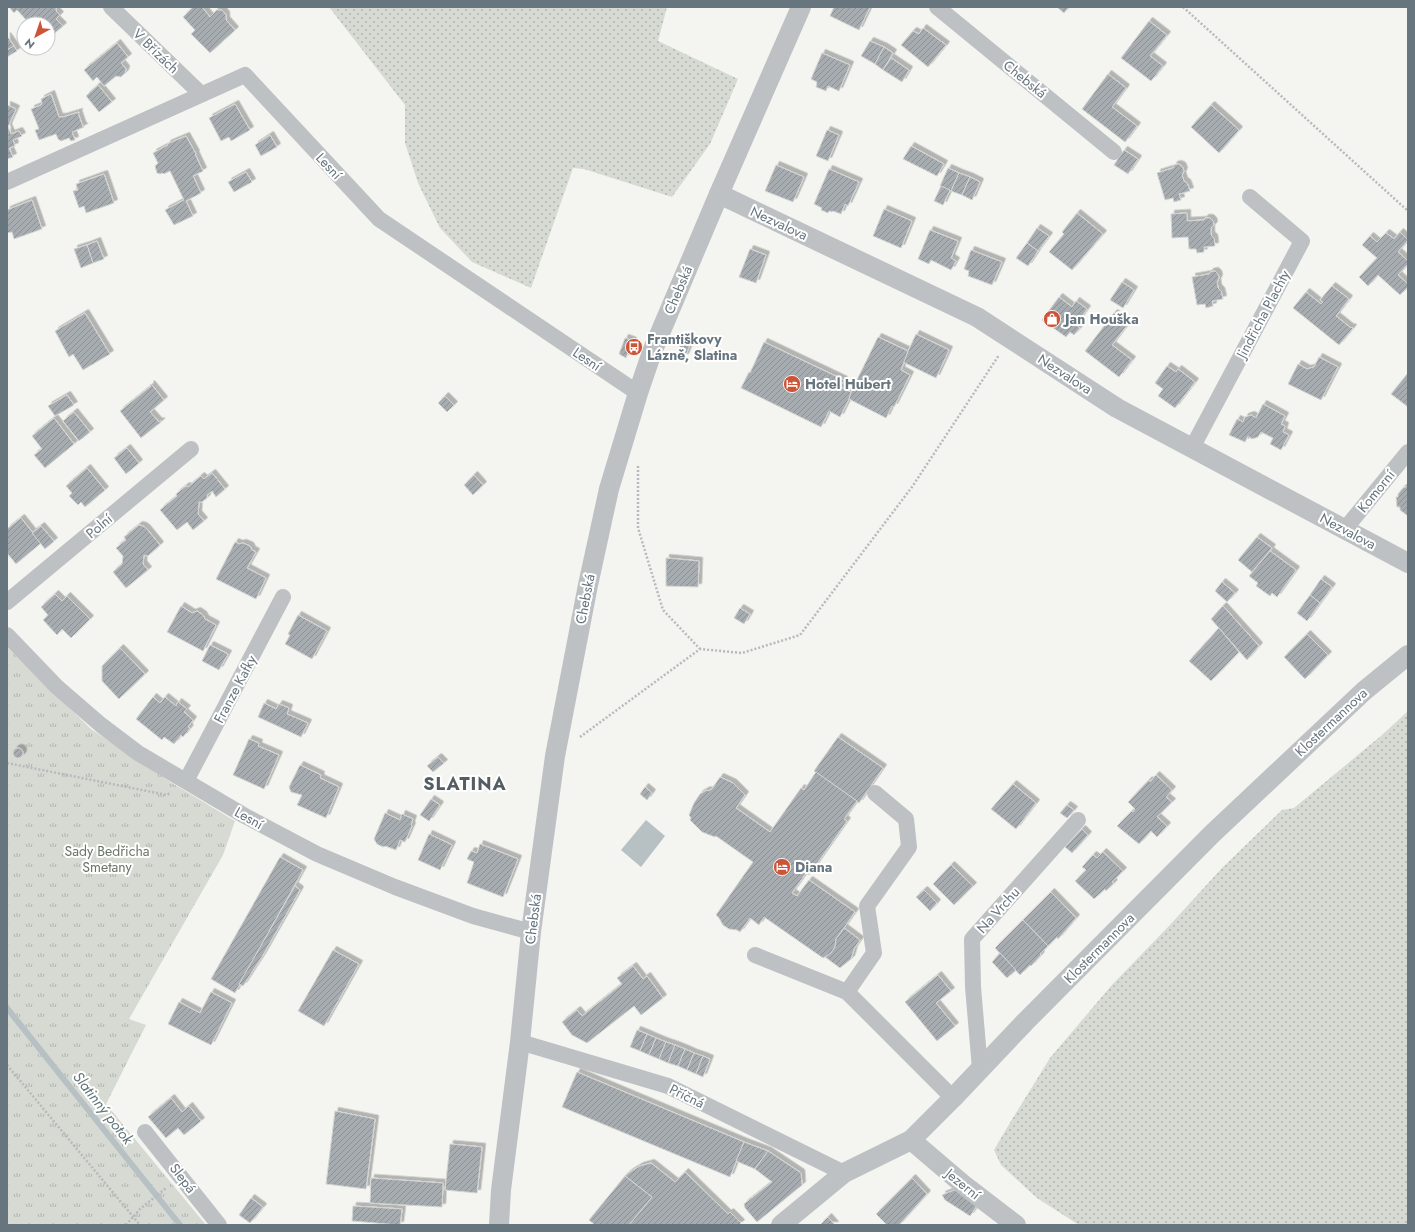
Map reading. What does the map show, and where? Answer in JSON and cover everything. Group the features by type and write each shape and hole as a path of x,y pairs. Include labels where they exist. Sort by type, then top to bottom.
{"street":[{"name":"V Břízách","path":"111,7 201,94"},
{"name":"Chebská","path":"499,1225 501,1190 520,1042 531,932 555,756 586,592 609,489 652,352 801,7"},
{"name":"Chebská","path":"937,7 1114,152"},
{"name":"Lesní","path":"7,182 245,75 379,219 638,393"},
{"name":"Nezvalova","path":"719,194 978,317 1117,408 1408,563"},
{"name":"Jindřicha Plachty","path":"1192,448 1302,241 1250,197"},
{"name":"Polní","path":"7,602 191,449"},
{"name":"Komorní","path":"1345,529 1408,452"},
{"name":"Franze Kafky","path":"186,781 283,597"},
{"name":"Lesní","path":"7,635 57,686 102,725 138,753 245,816 317,854 395,887 473,916 531,932"},
{"name":"Klostermannova","path":"781,1225 844,1173 911,1140 1025,1022 1212,834 1364,691 1408,655"},
{"path":"847,992 874,953 867,906 908,847 906,820 875,793"},
{"name":"Na Vrchu","path":"980,1069 973,987 972,939 1078,820"},
{"path":"755,955 847,992 953,1098"},
{"name":"Příčná","path":"520,1042 668,1086 844,1173"},
{"name":"Slepá","path":"146,1132 219,1225"},
{"name":"Jezerní","path":"911,1140 965,1186 1016,1225"}],"path":[{"path":"1183,7 1408,211"},
{"path":"555,756 700,650 742,653 800,635 912,487 1010,338"},
{"path":"638,464 638,528 664,610 700,650"},
{"path":"7,764 167,795 186,781"},
{"path":"7,1065 140,1225"},
{"path":"126,1225 140,1209 168,1186"}],"green space":[{"path":"329,7 667,7 658,41 738,79 710,144 672,197 584,169 573,168 531,288 472,262 440,228 418,183 405,143 405,105"},
{"name":"Sady Bedřicha Smetany","path":"7,647 91,729 172,783 235,821 223,855 129,1019 146,1025 106,1104 206,1225 7,1225"},
{"path":"1408,711 1408,1225 1079,1225 1037,1198 1001,1165 994,1150 1050,1058 1111,986 1222,868 1282,810 1294,808 1382,735"}],"shaded area":[{"path":"646,820 665,836 641,867 621,850"}],"building":[{"path":"9,7 56,7 56,11 60,15 56,19 56,16 23,16 17,10 14,13"},
{"path":"193,7 202,7 210,17 217,10 222,10 226,15 226,20 235,30 210,53 191,34 195,30 183,17"},
{"path":"834,7 870,7 859,30 830,16"},
{"path":"1057,7 1069,7 1064,13"},
{"path":"56,19 63,26 56,32"},
{"path":"1149,21 1167,35 1150,56 1163,66 1151,81 1121,58"},
{"path":"923,28 946,45 928,67 901,45 913,31 919,34"},
{"path":"7,36 14,46 7,50"},
{"path":"870,41 884,47 875,64 861,56"},
{"path":"117,43 128,57 121,63 126,69 125,73 121,77 116,76 104,86 97,77 93,81 84,70"},
{"path":"14,46 16,52 7,57 7,50"},
{"path":"884,47 893,53 883,70 875,64"},
{"path":"822,53 850,65 839,91 828,86 826,91 816,87 817,82 811,79"},
{"path":"891,58 909,70 902,82 883,70"},
{"path":"1108,74 1126,88 1112,107 1137,126 1125,142 1082,109"},
{"path":"98,85 112,102 99,112 86,96"},
{"path":"51,94 59,117 79,112 78,113 84,127 72,132 75,140 71,141 69,138 61,141 58,139 56,134 39,140 35,130 39,129 31,109 41,105 41,99"},
{"path":"235,104 250,130 231,141 229,137 221,141 209,118"},
{"path":"7,105 16,109 7,129"},
{"path":"1211,105 1239,130 1219,153 1191,127"},
{"path":"8,127 11,134 19,131 22,136 13,140 15,146 9,148 13,157 7,159"},
{"path":"827,130 839,135 828,161 816,156"},
{"path":"270,135 277,147 261,156 255,145"},
{"path":"186,136 203,171 193,176 201,193 186,201 193,216 174,225 165,210 184,200 170,171 164,174 157,173 155,166 158,163 153,153 168,145 167,144"},
{"path":"911,146 944,164 937,176 903,159"},
{"path":"1124,150 1138,159 1128,174 1114,165"},
{"path":"1178,164 1182,166 1184,171 1182,175 1190,191 1179,194 1181,200 1174,202 1173,198 1165,200 1157,173 1173,168 1174,165"},
{"path":"776,165 804,177 793,202 765,191"},
{"path":"948,168 959,173 951,191 940,186"},
{"path":"829,169 859,182 848,206 845,204 841,214 833,211 829,211 828,213 821,210 822,208 814,204"},
{"path":"246,172 252,182 234,192 228,182"},
{"path":"959,173 970,177 962,195 951,191"},
{"path":"104,174 114,203 86,213 84,206 79,208 73,191 78,190 76,184"},
{"path":"970,177 980,182 972,200 962,195"},
{"path":"941,186 950,190 943,205 934,201"},
{"path":"32,200 42,229 14,239 12,232 7,233 7,210"},
{"path":"884,209 912,221 901,248 873,236"},
{"path":"1077,213 1103,234 1072,270 1049,252 1064,234 1062,232"},
{"path":"1187,213 1187,221 1204,220 1205,218 1210,218 1213,221 1214,225 1211,228 1211,235 1214,238 1215,246 1204,247 1204,252 1197,253 1196,249 1189,249 1188,237 1172,238 1171,214"},
{"path":"1037,228 1049,236 1038,251 1027,243"},
{"path":"930,230 958,241 951,258 956,261 951,270 931,260 929,264 918,259"},
{"path":"1400,232 1408,240 1398,252 1408,261 1408,264 1398,275 1408,284 1408,287 1400,295 1378,275 1368,286 1359,277 1377,258 1362,245 1370,236 1377,242 1386,233 1394,239"},
{"path":"97,241 104,259 93,263 87,245"},
{"path":"1027,243 1038,251 1028,266 1016,258"},
{"path":"87,245 93,263 81,268 74,249"},
{"path":"750,249 766,255 756,283 739,277"},
{"path":"971,250 1002,262 992,285 968,276 969,271 964,269"},
{"path":"1215,271 1218,274 1218,288 1221,291 1223,299 1212,301 1213,306 1206,308 1205,304 1197,305 1192,277 1209,274 1210,272"},
{"path":"1122,282 1134,290 1123,308 1110,300"},
{"path":"1332,286 1349,299 1336,316 1353,328 1339,345 1293,308 1306,292 1321,304 1323,302 1320,300"},
{"path":"1059,297 1072,307 1076,301 1087,309 1076,325 1080,328 1074,335 1070,332 1066,337 1042,320"},
{"path":"85,313 110,354 83,370 73,354 69,357 55,331"},
{"path":"1114,313 1128,324 1112,345 1132,360 1119,377 1085,351"},
{"path":"916,334 949,350 936,378 903,362"},
{"path":"878,337 908,351 901,370 910,375 894,407 892,406 886,418 849,399"},
{"path":"625,338 633,341 626,358 619,354"},
{"path":"683,338 691,342 685,357 677,354"},
{"name":"Hotel Hubert","path":"764,342 844,380 840,387 851,392 840,417 829,411 821,427 741,388 749,372 750,373"},
{"path":"1319,357 1338,367 1321,400 1288,384 1298,364 1307,369 1314,367"},
{"path":"1167,366 1176,372 1178,369 1195,382 1175,408 1158,396 1163,389 1155,383"},
{"path":"1408,373 1408,407 1391,394"},
{"path":"151,384 164,400 150,412 159,422 161,422 141,438 120,411 151,386"},
{"path":"67,395 74,405 55,416 48,406"},
{"path":"445,396 454,405 447,412 438,403"},
{"path":"1263,404 1285,416 1281,424 1285,426 1283,432 1289,435 1281,450 1270,444 1273,438 1261,432 1258,437 1252,439 1248,436 1245,442 1229,435 1237,419 1243,422 1245,417 1251,415 1256,418"},
{"path":"74,412 90,432 79,441 63,421"},
{"path":"54,418 74,444 45,468 34,455 42,449 32,436"},
{"path":"127,448 139,463 126,474 114,458"},
{"path":"87,468 105,490 85,507 81,502 78,505 69,496 72,493 66,486"},
{"path":"212,473 225,489 216,497 212,491 207,495 207,498 202,502 199,502 198,514 204,521 193,530 187,522 177,530 160,510 177,496 176,494 186,486 188,487 201,476 204,479"},
{"path":"474,475 483,485 473,495 464,485"},
{"path":"1408,485 1408,516 1400,510 1400,507 1397,507 1396,497 1398,497 1398,494 1403,488"},
{"path":"21,518 41,543 16,564 7,553 7,529"},
{"path":"139,525 146,528 160,545 148,556 144,555 143,564 148,570 126,588 113,572 122,564 123,556 116,548 126,540 124,537"},
{"path":"41,526 54,541 45,549 32,533"},
{"path":"1257,537 1272,548 1252,572 1238,560"},
{"path":"235,542 250,546 252,550 256,552 247,568 266,578 256,599 216,579"},
{"path":"1270,551 1296,570 1277,597 1272,593 1270,596 1256,586 1258,583 1249,576"},
{"path":"666,558 699,561 698,587 666,586"},
{"path":"1321,579 1332,587 1320,603 1310,595"},
{"path":"1222,582 1235,593 1227,602 1215,591"},
{"path":"55,594 62,601 67,596 90,619 71,638 62,629 57,635 43,620 48,615 41,607"},
{"path":"1310,595 1320,603 1307,621 1297,613"},
{"path":"181,606 192,613 197,611 203,615 205,619 216,625 203,651 167,632"},
{"path":"1223,606 1259,646 1247,660 1211,619"},
{"path":"740,608 750,614 744,624 734,618"},
{"path":"298,615 327,631 312,659 285,644 290,635 288,634"},
{"path":"1219,628 1239,652 1211,681 1189,661"},
{"path":"1307,634 1328,655 1305,679 1284,657"},
{"path":"210,645 228,654 219,670 202,661"},
{"path":"120,648 145,674 119,699 102,681 102,666"},
{"path":"153,697 160,703 165,697 176,706 178,702 187,709 184,712 193,720 188,727 190,728 183,737 181,735 174,744 164,737 162,740 136,719"},
{"path":"264,703 276,709 279,704 289,708 287,714 308,723 301,737 258,717"},
{"path":"838,737 883,768 859,803 814,771"},
{"path":"249,739 259,743 258,746 279,755 264,789 233,775"},
{"path":"16,748 20,748 22,749 22,757 16,758 13,755 13,751"},
{"path":"438,757 444,763 433,772 427,766"},
{"path":"300,765 321,775 320,778 339,787 326,818 297,805 302,795 291,792 289,787"},
{"name":"Diana","path":"816,772 857,801 844,819 847,821 809,875 806,873 792,893 797,896 809,880 855,912 836,939 835,947 831,953 823,958 764,917 759,925 750,918 740,932 729,929 723,925 716,915 753,862 716,836 715,837 702,832 690,820 691,818 689,815 700,794 712,789 720,777 733,783 745,795 736,808 770,832 801,788 804,790"},
{"path":"1156,775 1172,790 1166,797 1172,802 1157,817 1167,826 1157,837 1151,831 1139,844 1117,826 1135,809 1128,802 1149,780 1150,782"},
{"path":"1013,784 1036,803 1016,829 991,809"},
{"path":"645,787 652,793 647,800 640,794"},
{"path":"431,799 440,805 429,821 420,815"},
{"path":"1067,805 1074,810 1067,818 1060,813"},
{"path":"385,813 400,820 402,814 413,819 412,826 405,842 400,840 396,850 377,844 374,839"},
{"path":"1082,829 1088,835 1072,853 1065,847"},
{"path":"429,834 452,845 440,870 418,860"},
{"path":"480,844 518,859 503,897 467,883 474,862 467,859 471,851 477,853"},
{"path":"1103,852 1123,871 1112,882 1114,883 1106,891 1105,889 1094,899 1075,881 1086,870 1082,867 1093,855 1097,858"},
{"path":"280,857 303,870 235,993 211,979"},
{"path":"951,865 973,886 954,905 933,884"},
{"path":"295,886 300,890 263,955 243,986 239,984"},
{"path":"924,890 937,903 930,911 916,897"},
{"path":"1051,892 1076,918 1058,939 1057,937 1048,946 1023,920"},
{"path":"1023,920 1048,946 1031,966 1030,965 1020,975 995,948"},
{"path":"844,928 860,940 854,949 851,959 840,968 825,957 831,953 835,947 836,939"},
{"path":"333,950 359,964 324,1026 298,1011"},
{"path":"1000,953 1016,970 1007,978 992,962"},
{"path":"633,966 643,979 647,976 663,998 641,1015 634,1006 587,1043 572,1035 562,1022 577,1010 582,1016 622,984 617,978"},
{"path":"938,975 951,991 936,1003 955,1026 937,1041 905,1002"},
{"path":"211,992 232,1003 211,1045 168,1024 179,1002 200,1013"},
{"path":"637,1030 647,1034 640,1051 630,1047"},
{"path":"647,1034 656,1038 649,1055 640,1051"},
{"path":"656,1038 666,1042 659,1059 649,1055"},
{"path":"666,1042 675,1045 668,1063 659,1059"},
{"path":"675,1045 685,1049 678,1066 668,1063"},
{"path":"685,1049 694,1053 687,1070 678,1066"},
{"path":"694,1053 703,1056 696,1074 687,1070"},
{"path":"703,1056 710,1059 703,1077 696,1074"},
{"path":"577,1072 744,1142 730,1177 562,1107"},
{"path":"171,1098 182,1112 189,1106 201,1121 184,1135 178,1128 166,1138 148,1117"},
{"path":"335,1111 375,1119 366,1189 326,1184"},
{"path":"744,1142 768,1151 755,1169 736,1161"},
{"path":"450,1144 482,1147 477,1193 445,1190"},
{"path":"768,1151 801,1173 802,1185 757,1222 745,1208 744,1204 772,1182 755,1169"},
{"path":"651,1163 675,1182 685,1172 728,1214 730,1212 741,1223 739,1225 629,1225 652,1197 625,1176 640,1166"},
{"path":"625,1176 652,1197 629,1225 595,1225 589,1220"},
{"path":"371,1178 443,1183 442,1207 370,1203"},
{"path":"912,1178 927,1194 899,1225 887,1225 876,1214"},
{"path":"957,1189 978,1204 970,1216 945,1200 942,1195"},
{"path":"251,1198 263,1207 250,1223 239,1215"},
{"path":"353,1206 402,1209 400,1225 352,1221"},
{"path":"828,1217 835,1225 820,1225"}],"waterway":[{"name":"Slatinný potok","path":"7,1008 180,1225"}],"place":[{"name":"Jan Houška","path":"1052,319"},
{"name":"Františkovy Lázně, Slatina","path":"634,347"},
{"name":"Hotel Hubert","path":"792,384"},
{"name":"Diana","path":"782,867"}],"district":[{"name":"SLATINA","path":"465,784"}]}
